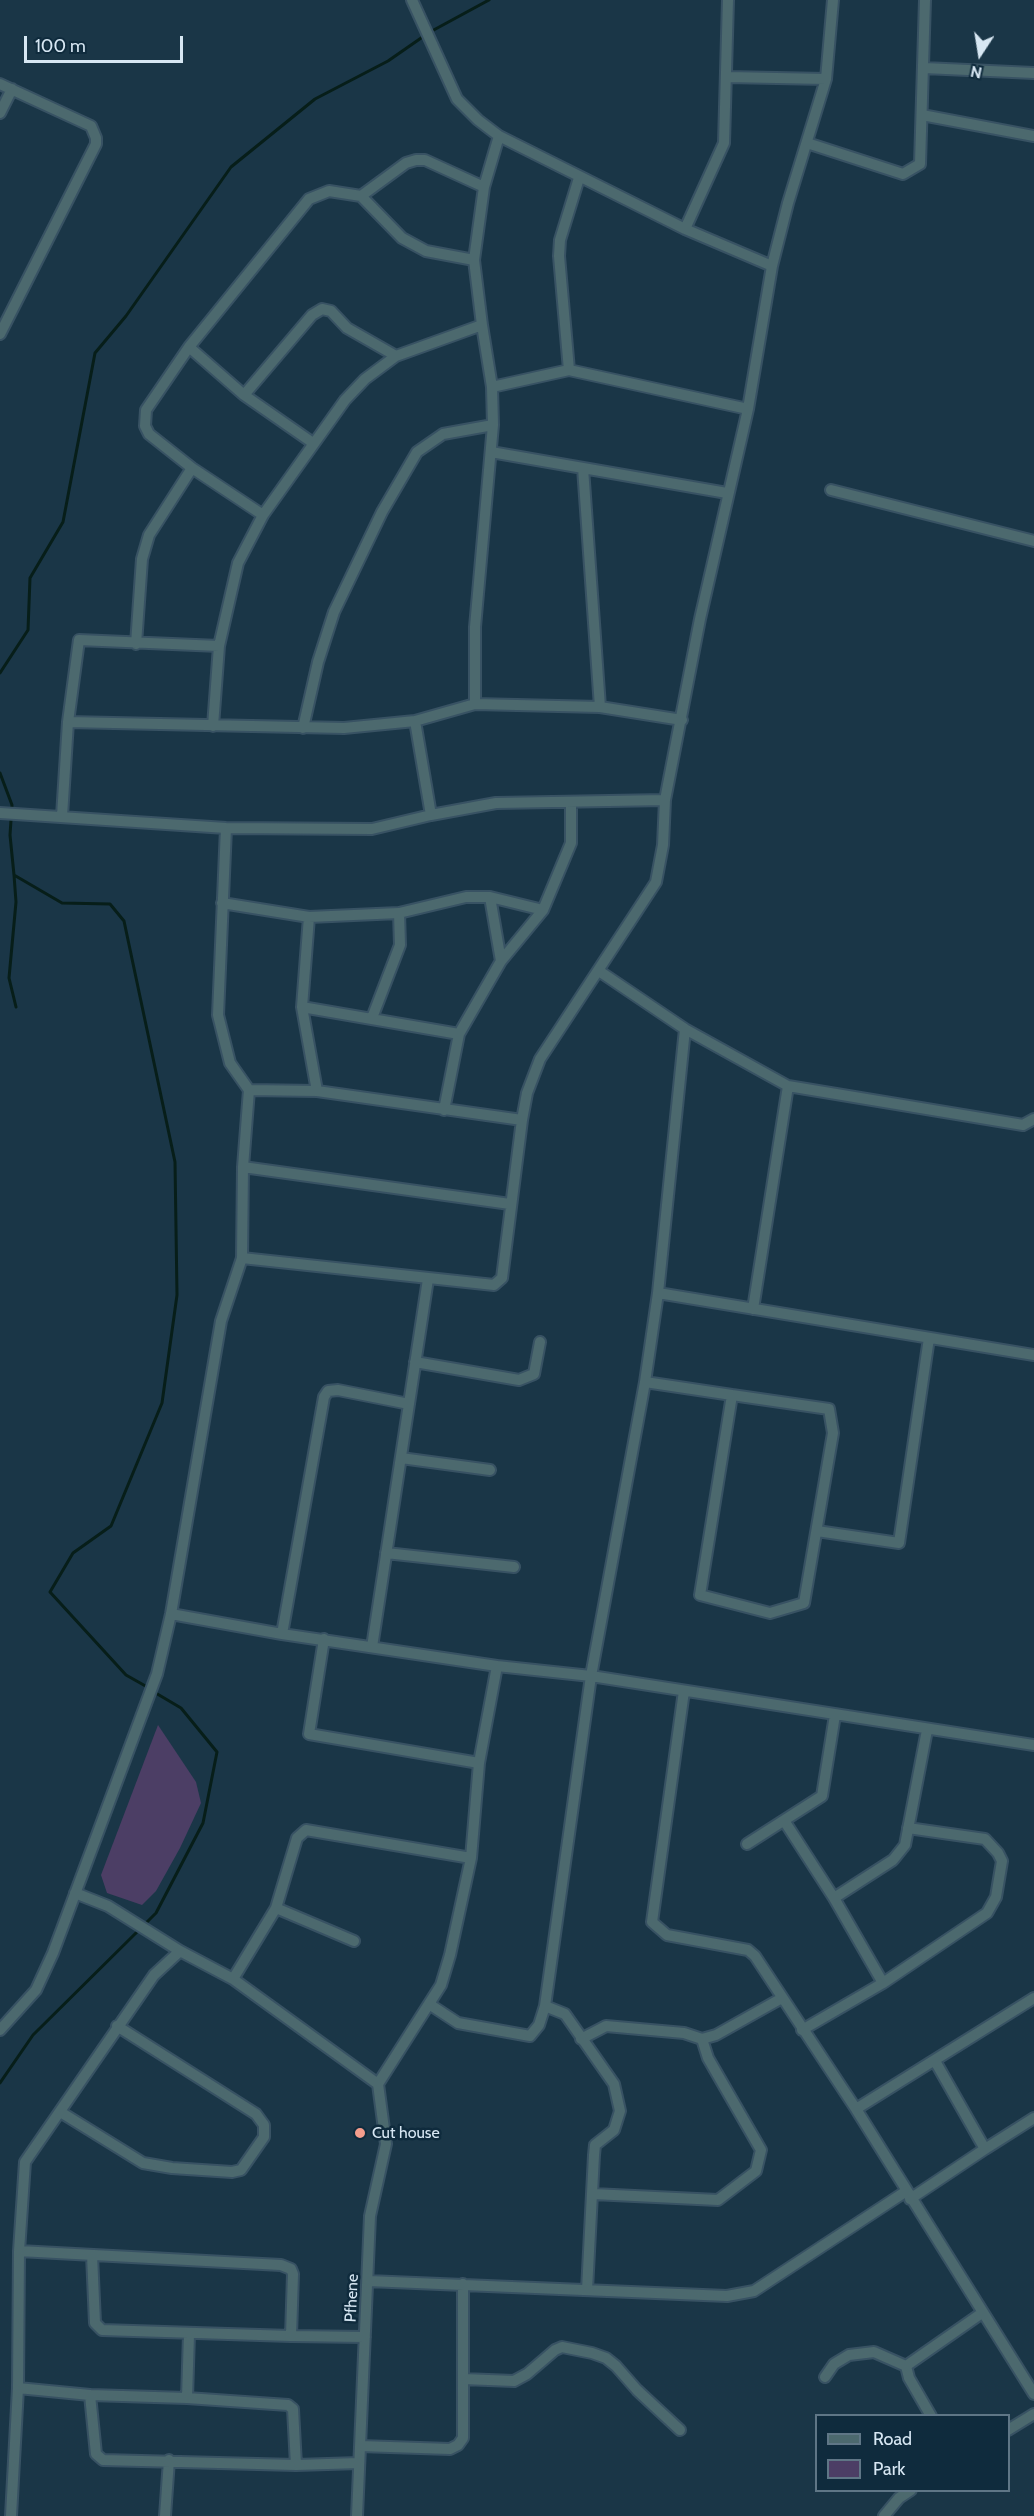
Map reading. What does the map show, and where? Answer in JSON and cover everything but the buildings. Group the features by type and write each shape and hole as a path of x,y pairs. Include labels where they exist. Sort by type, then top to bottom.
{"street":[{"path":"412,0 457,99 478,120 499,136 685,229 772,266"},
{"path":"685,229 724,142 729,0"},
{"path":"242,1258 486,1285 499,1282 503,1271 522,1120 527,1093 540,1059 656,882 663,845 665,800 700,619 748,409 772,266 826,79 833,0"},
{"path":"807,143 903,174 920,164 926,0"},
{"path":"924,68 1034,73"},
{"path":"728,77 826,79"},
{"path":"0,84 91,126 96,138 91,155 0,333"},
{"path":"0,113 12,89"},
{"path":"922,115 1034,136"},
{"path":"475,704 476,627 493,425 492,387 474,260 484,187 499,136"},
{"path":"361,196 406,163 416,160 425,160 484,187"},
{"path":"569,370 558,256 560,240 579,178"},
{"path":"263,515 192,468 149,434 144,418 189,347 309,199 329,191 361,196 402,238 426,251 474,260"},
{"path":"244,395 312,315 322,309 331,311 347,328 396,356"},
{"path":"213,726 219,646 238,563 263,515 345,400 365,379 396,356 482,325"},
{"path":"189,347 244,395 313,443"},
{"path":"492,387 569,370 748,409"},
{"path":"303,728 318,662 334,612 382,512 417,452 443,435 493,425"},
{"path":"491,452 727,493"},
{"path":"136,644 142,559 149,535 192,468"},
{"path":"583,468 600,707"},
{"path":"831,490 1034,541"},
{"path":"62,816 68,722 79,640 219,646"},
{"path":"68,722 344,728 415,721 475,704 600,707 682,720"},
{"path":"415,721 431,815"},
{"path":"0,813 226,828 372,829 496,803 665,800"},
{"path":"444,1110 459,1034 501,961 543,910 571,843 571,802"},
{"path":"0,2030 36,1990 157,1674 171,1614 221,1321 242,1258 243,1167 249,1090 230,1063 218,1015 226,828"},
{"path":"222,903 309,917 399,913 466,897 490,897 543,910"},
{"path":"490,897 501,961"},
{"path":"372,1018 400,945 399,913"},
{"path":"309,917 302,1007 318,1091"},
{"path":"599,971 685,1029 788,1086 1023,1125 1034,1119"},
{"path":"302,1007 459,1034"},
{"path":"429,2004 458,2023 530,2036 539,2025 545,2006 591,1676 645,1382 658,1293 685,1029"},
{"path":"753,1309 788,1086"},
{"path":"249,1090 318,1091 522,1120"},
{"path":"243,1167 510,1204"},
{"path":"372,1647 428,1279"},
{"path":"658,1293 1034,1355"},
{"path":"817,1532 899,1543 929,1338"},
{"path":"415,1362 519,1380 534,1374 540,1342"},
{"path":"645,1382 830,1409 833,1434 804,1603 770,1613 700,1595 732,1395"},
{"path":"282,1634 324,1397 328,1391 338,1390 409,1404"},
{"path":"401,1458 490,1470"},
{"path":"386,1553 514,1567"},
{"path":"171,1614 282,1634 498,1666 591,1676 927,1730 1034,1744"},
{"path":"324,1639 309,1734 479,1763"},
{"path":"75,1893 108,1906 180,1951 233,1979 378,2084 441,1985 450,1955 471,1858 479,1763 498,1666"},
{"path":"684,1691 652,1922 667,1935 748,1950 755,1956 856,2109 1034,2394"},
{"path":"747,1844 785,1822 822,1796 835,1715"},
{"path":"834,1898 893,1860 905,1845 927,1730"},
{"path":"785,1822 834,1898 884,1983"},
{"path":"802,2030 884,1983 987,1913 996,1897 1002,1861 985,1839 908,1828"},
{"path":"233,1979 276,1908 297,1839 306,1830 471,1858"},
{"path":"276,1908 354,1941"},
{"path":"12,2516 18,2388 18,2251 26,2162 62,2113 117,2026 154,1975 180,1951"},
{"path":"581,2039 606,2026 684,2033 702,2039 716,2035 782,1998"},
{"path":"856,2109 1034,1998"},
{"path":"545,2006 565,2014 614,2084 620,2111 614,2130 596,2145 587,2290"},
{"path":"62,2113 143,2163 172,2168 232,2172 241,2170 264,2138 264,2125 256,2114 117,2026"},
{"path":"593,2194 718,2200 756,2171 761,2150 708,2058 702,2039"},
{"path":"935,2061 985,2149"},
{"name":"Pfhene","path":"357,2516 370,2216 386,2144 378,2084"},
{"path":"368,2281 727,2295 754,2291 1034,2118"},
{"path":"18,2251 287,2266 292,2274 291,2336"},
{"path":"92,2255 95,2323 98,2328 189,2334 365,2337"},
{"path":"360,2446 450,2449 458,2445 463,2438 463,2284"},
{"path":"906,2366 982,2313"},
{"path":"187,2398 189,2334"},
{"path":"463,2379 513,2381 527,2374 555,2350 562,2348 592,2353 606,2358 616,2366 637,2391 680,2430"},
{"path":"825,2377 834,2364 849,2355 874,2352 906,2366"},
{"path":"906,2366 909,2378 930,2414"},
{"path":"18,2388 90,2395 187,2398 288,2406 293,2409 296,2465"},
{"path":"90,2395 98,2458 296,2465 359,2463"},
{"path":"1010,2429 1034,2414"},
{"path":"165,2516 169,2460"},
{"path":"884,2516 898,2498 908,2492"}],"green space":[{"path":"158,1725 196,1782 201,1803 156,1891 142,1905 107,1893 101,1875"}],"waterway":[{"path":"430,32 489,0"},
{"path":"0,673 28,630 30,578 63,522 95,353 126,316 231,167 315,99 388,61 424,36"},
{"path":"0,773 12,805 10,835 14,875 62,903 110,904 124,921 175,1162 177,1295 162,1403 111,1526 73,1553 50,1592 126,1675 149,1688"},
{"path":"14,875 16,902 9,978 16,1007"},
{"path":"144,1925 156,1913 203,1823 217,1752 181,1708 154,1692"},
{"path":"0,2083 33,2035 140,1929"}],"place":[{"name":"Cut house","path":"360,2133"}]}
